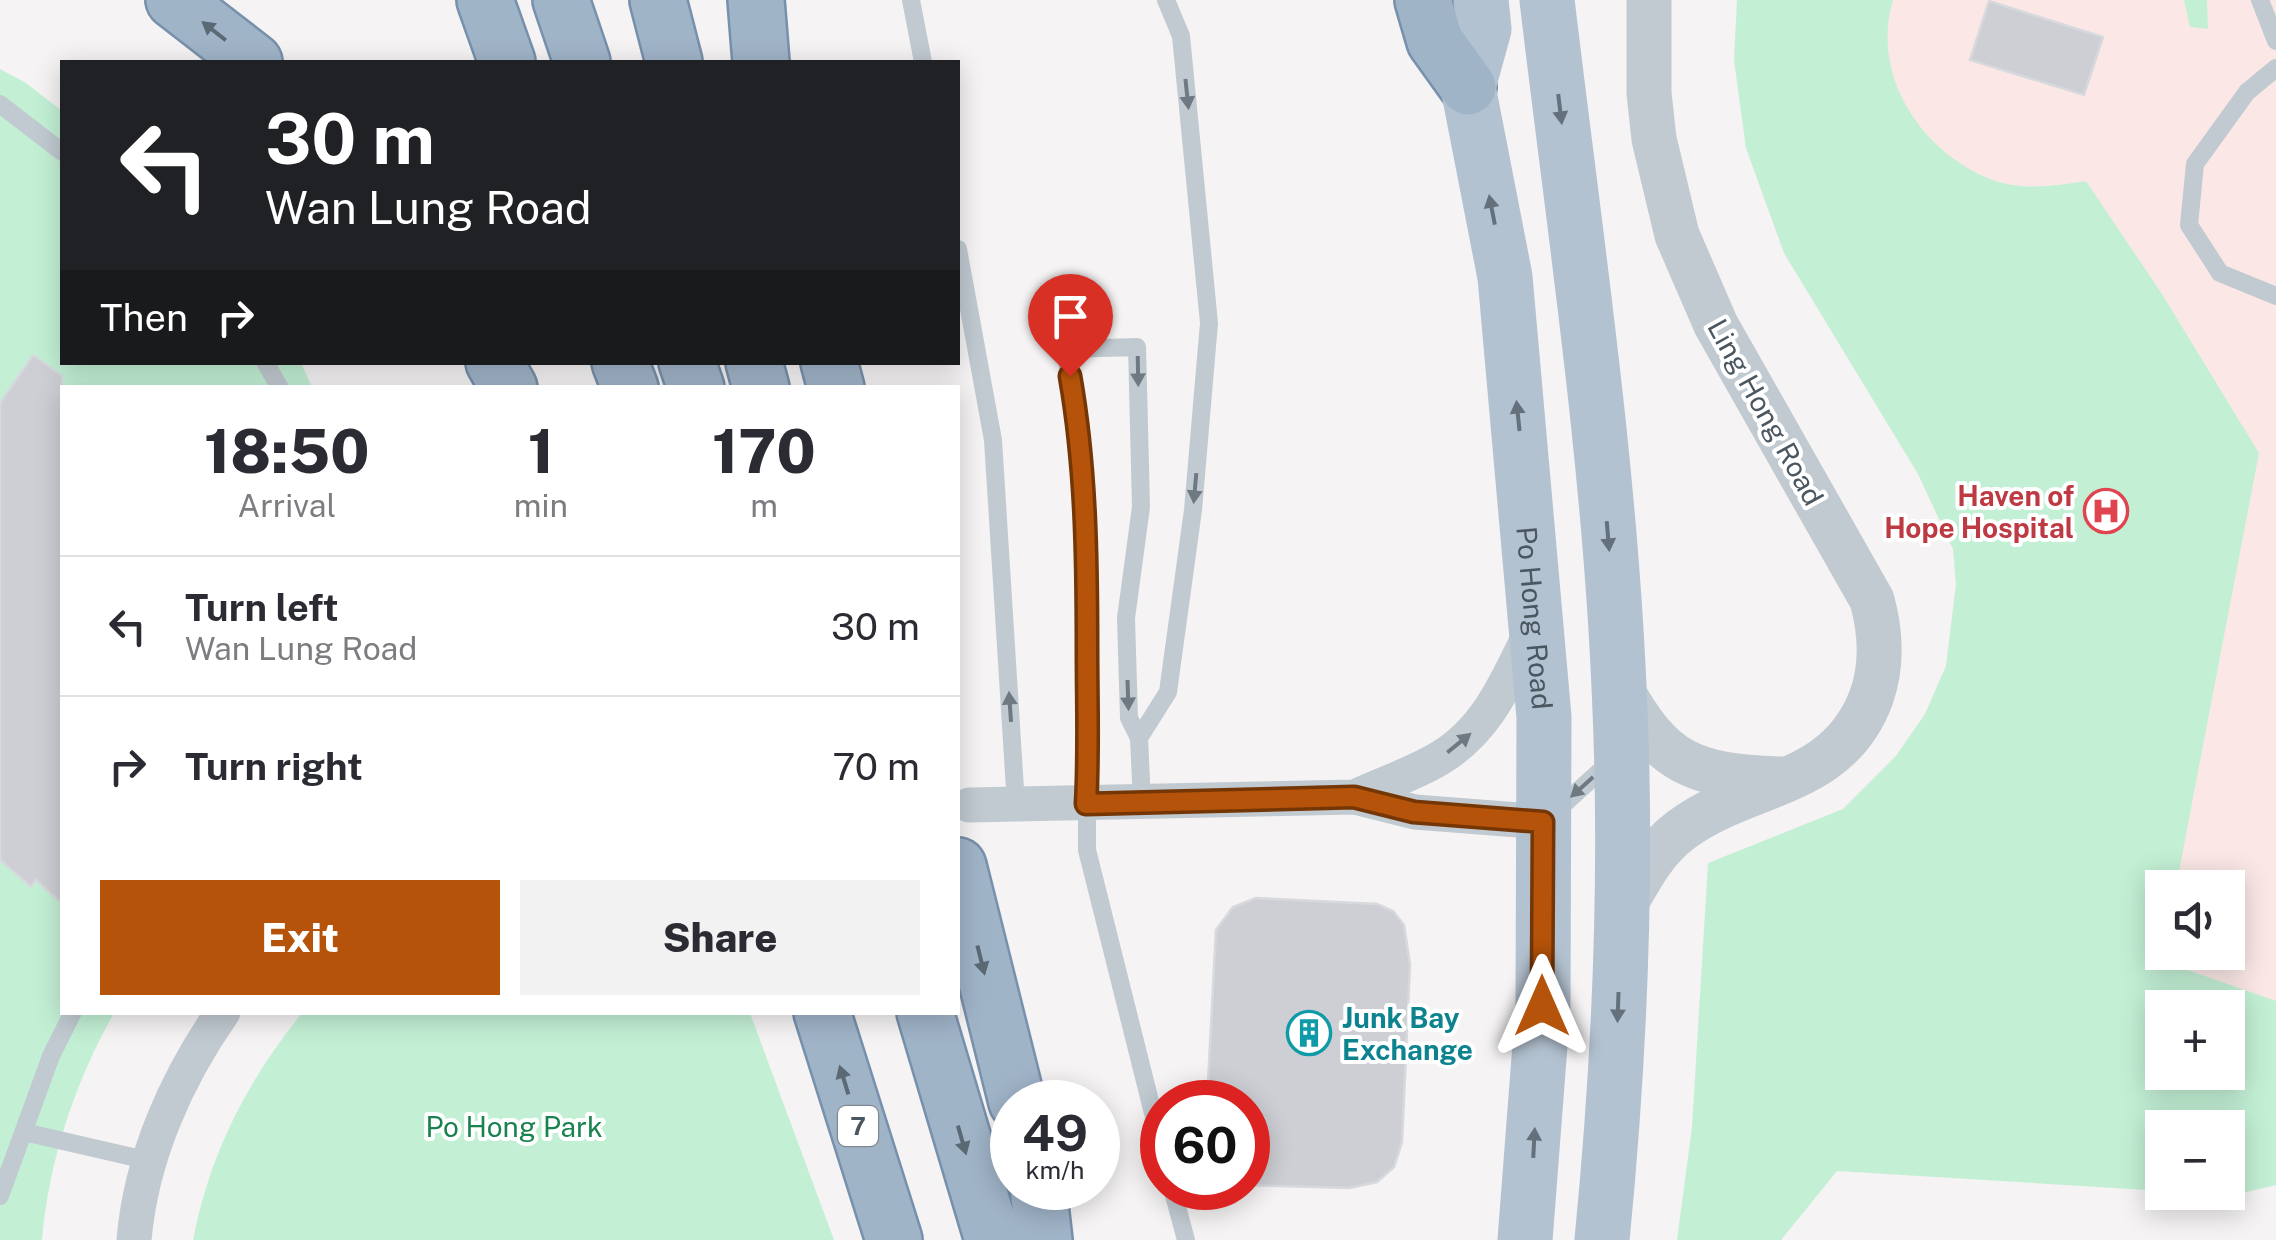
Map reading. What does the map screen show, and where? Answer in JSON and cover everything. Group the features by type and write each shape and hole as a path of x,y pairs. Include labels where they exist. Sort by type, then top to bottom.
{"highway":[{"path":"174,0 251,60"},
{"path":"485,0 507,60"},
{"path":"560,0 581,60"},
{"path":"658,0 673,60"},
{"path":"756,0 761,60"},
{"path":"1423,0 1436,41 1468,87"},
{"path":"960,874 1012,1080"},
{"name":"7","path":"823,1015 894,1240"},
{"path":"926,1015 993,1240"},
{"path":"1041,1210 1044,1240"}],"main road":[{"name":"Po Hong Road","path":"1481,0 1484,30 1468,87 1504,277 1544,718 1542,1006 1525,1240"},
{"path":"1547,0 1603,475 1622,752 1622,910 1602,1240"}],"street":[{"name":"Ling Hong Road","path":"1622,910 1648,863 1681,830 1827,760 1856,729 1879,666 1878,622 1860,578 1716,326 1676,234 1652,124 1647,42 1649,0"},
{"path":"1354,797 1436,760 1469,736 1495,705 1535,624"},
{"path":"1619,685 1653,739 1684,763 1722,774 1788,780"},
{"path":"968,805 1354,797 1414,812 1543,822"},
{"path":"134,1240 150,1161 179,1084 221,1015"}],"lane":[{"path":"911,0 923,60"},
{"path":"1139,738 1168,692 1193,510 1209,323 1181,36 1166,0"},
{"path":"2260,0 2276,42"},
{"path":"2276,68 2247,92 2196,164 2189,225 2220,273 2276,296"},
{"path":"0,104 60,150"},
{"path":"960,260 993,440 1016,804"},
{"path":"1142,803 1139,738 1129,718 1126,618 1141,507 1137,347 1065,349 1080,430 1087,546 1087,850 1145,1080"},
{"path":"1543,822 1622,752"},
{"path":"0,1196 51,1056 72,1015"},
{"path":"24,1132 150,1161"},
{"path":"1178,1210 1186,1240"}],"shaded area":[{"name":"Haven of Hope Hospital","path":"1737,0 2276,0 2276,1042 2245,1020 2245,990 2181,990 1778,836 1843,809 1896,756 1925,714 1946,666 1956,584 1953,549 1918,474 1784,253 1746,148 1734,60"}],"green space":[{"name":"Haven of Hope Hospital","path":"1737,0 1893,0 1888,28 1889,57 1908,109 1925,132 1945,152 1993,180 2027,186 2086,181 2162,294 2259,453 2179,870 2145,870 2145,970 2188,970 2245,990 2145,990 2145,1090 2245,1090 2245,990 2276,1001 2276,1185 2245,1192 2245,1110 2145,1110 2145,1190 1837,1171 1781,1240 1677,1240 1692,1127 1708,863 1843,809 1896,756 1925,714 1946,666 1956,584 1953,549 1918,474 1784,253 1746,148 1734,60"},
{"path":"2184,0 2207,0 2208,29 2190,27"},
{"path":"0,69 60,109 60,365 302,365 311,385 60,385 60,1015 113,1015 87,1066 66,1122 51,1180 42,1240 0,1240"},
{"name":"Po Hong Park","path":"300,1015 751,1015 834,1240 193,1240 220,1148 248,1092"}],"building":[{"path":"1989,1 2103,37 2084,95 1970,60"},
{"path":"33,355 62,376 60,902 36,880 31,887 0,860 0,403"},
{"name":"Junk Bay Exchange","path":"1256,898 1377,904 1393,911 1404,925 1410,964 1402,1142 1394,1167 1377,1182 1349,1188 1270,1186 1270,1080 1208,1080 1216,930 1233,907"}],"place":[{"name":"Haven of Hope Hospital","path":"2106,511"},
{"name":"Junk Bay Exchange","path":"1309,1033"}],"route":[{"path":"1070,376 1080,430 1087,546 1086,804 1354,797 1414,812 1543,822 1542,1006"}]}
